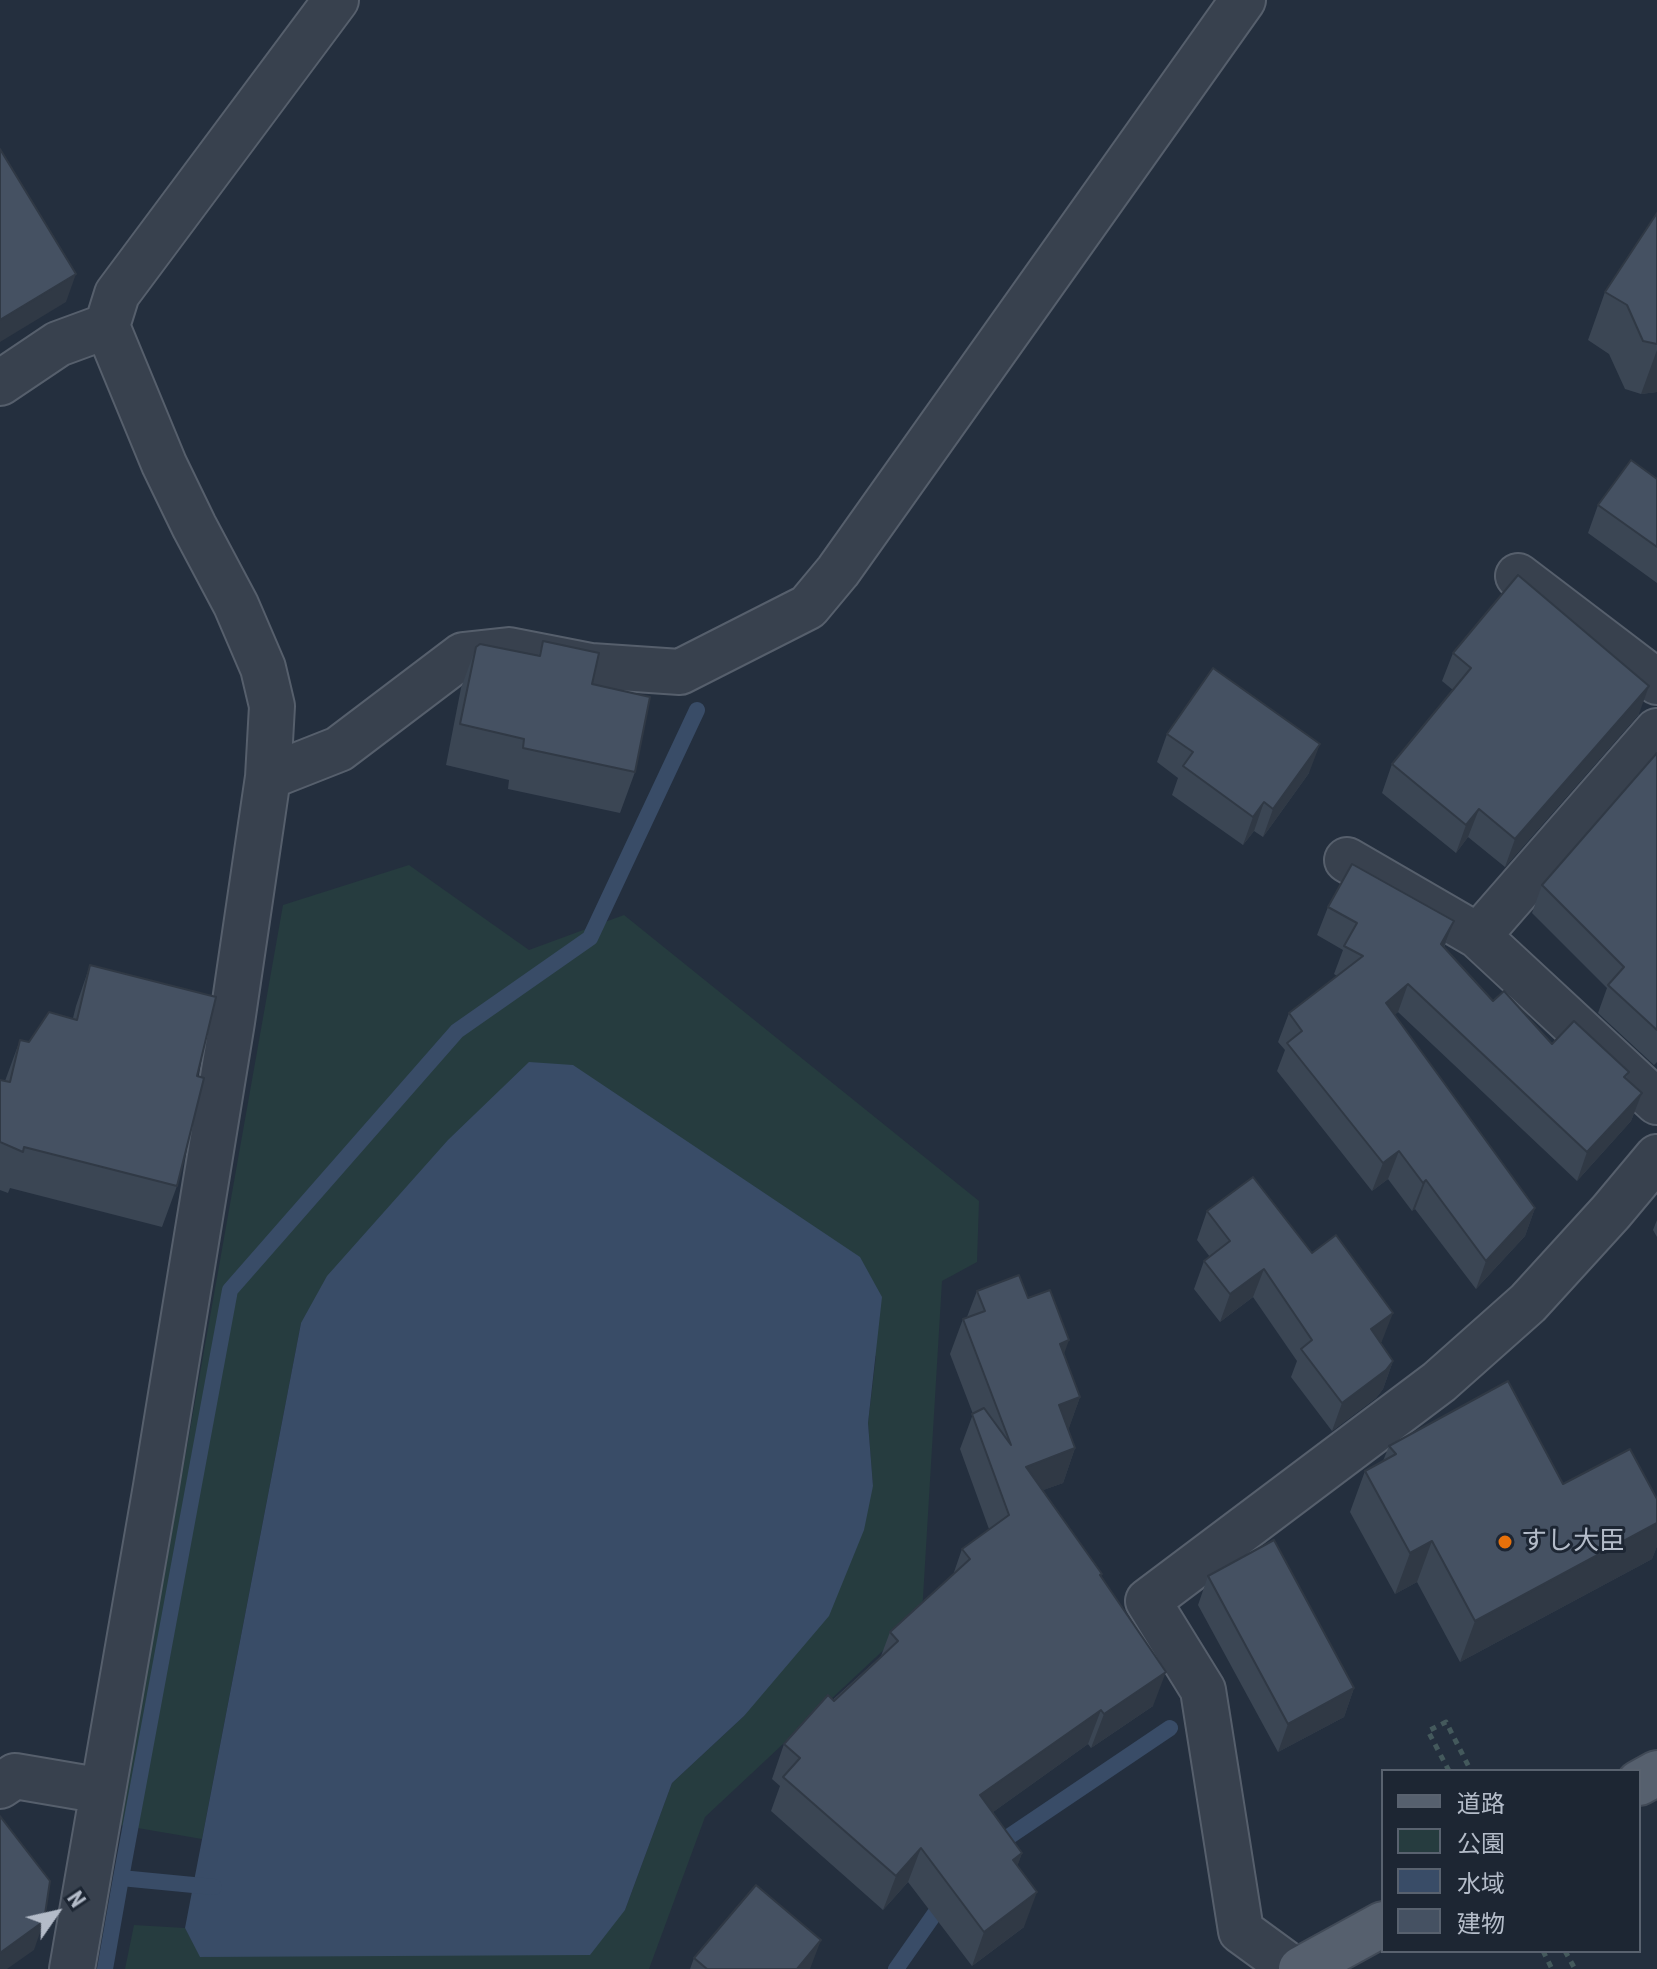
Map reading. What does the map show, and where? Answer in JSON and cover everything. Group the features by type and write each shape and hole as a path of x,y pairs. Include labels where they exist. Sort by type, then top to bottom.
{"main road":[{"path":"1301,1969 1381,1925"}],"street":[{"path":"72,1969 230,1037 268,777 272,706 263,668 236,605 164,464 107,326 117,294 336,0"},
{"path":"268,777 339,749 463,655 509,650 591,666 680,672 808,607 838,571 1243,0"},
{"path":"0,383 58,344 107,326"},
{"path":"1518,576 1657,682"},
{"path":"1478,936 1657,731"},
{"path":"1347,860 1478,936 1657,1102"},
{"path":"1293,1969 1241,1931 1203,1690 1148,1601 1439,1382 1528,1303 1657,1157"},
{"path":"0,1786 15,1776 103,1791"}],"path":[{"path":"1448,1769 1428,1731 1446,1722 1470,1769"}],"green space":[{"path":"409,865 529,950 624,915 979,1201 977,1262 942,1281 922,1614 705,1817 649,1969 125,1969 134,1925 185,1928 201,1957 625,1910 672,1783 744,1716 873,1486 868,1423 876,1356 301,1323 202,1839 120,1825 283,905"}],"water":[{"path":"529,1062 573,1065 860,1257 882,1297 868,1423 873,1486 864,1530 829,1616 744,1716 672,1783 625,1910 590,1955 200,1957 185,1928 301,1323 327,1276 448,1140"}],"building":[{"path":"0,149 76,274 0,320"},
{"path":"1657,213 1657,344 1643,341 1627,305 1605,292"},
{"path":"1631,460 1657,479 1657,547 1598,505"},
{"path":"1518,575 1649,686 1515,839 1479,809 1466,825 1392,764 1471,668 1453,653"},
{"path":"543,641 599,653 592,684 650,697 635,772 523,748 524,739 460,724 476,647 480,644 540,656"},
{"path":"1213,668 1320,744 1273,809 1264,802 1253,817 1183,766 1193,752 1167,734"},
{"path":"1657,753 1657,1030 1608,985 1624,967 1542,885"},
{"path":"1352,864 1454,921 1441,944 1493,1001 1504,991 1552,1044 1574,1021 1629,1072 1624,1077 1642,1093 1587,1152 1408,984 1386,1003 1535,1208 1486,1261 1426,1180 1423,1183 1399,1151 1383,1163 1287,1043 1302,1031 1289,1013 1363,956 1344,946 1357,923 1328,907"},
{"path":"90,965 216,997 197,1076 204,1078 177,1186 24,1147 23,1152 0,1142 0,1080 10,1082 20,1040 29,1042 49,1012 77,1020"},
{"path":"1253,1177 1312,1253 1336,1235 1393,1313 1371,1329 1393,1361 1386,1370 1342,1403 1301,1349 1312,1340 1264,1269 1230,1294 1204,1261 1230,1241 1207,1211"},
{"path":"1019,1275 1028,1298 1050,1290 1069,1340 1060,1344 1080,1397 1059,1405 1075,1448 1026,1467 1102,1574 1166,1672 1104,1714 1101,1710 980,1795 1022,1853 1013,1860 1037,1892 984,1932 921,1848 896,1876 783,1777 800,1758 784,1744 828,1695 834,1701 898,1641 890,1632 970,1559 962,1549 1009,1515 972,1414 984,1408 1011,1445 963,1319 985,1311 977,1291"},
{"name":"すし大臣","path":"1508,1381 1563,1484 1630,1449 1657,1499 1657,1523 1475,1621 1432,1541 1410,1553 1365,1471 1396,1454 1389,1446"},
{"path":"1274,1540 1354,1688 1288,1724 1208,1576"},
{"path":"0,1816 50,1881 44,1921 0,1953"},
{"path":"756,1885 821,1940 797,1969 707,1969 694,1958"}],"waterway":[{"path":"121,1878 230,1290 457,1031 590,938 697,710"},
{"path":"992,1848 1170,1728"},
{"path":"105,1969 121,1878 214,1887"},
{"path":"896,1969 945,1899"}],"place":[{"name":"すし大臣","path":"1505,1542"}]}
